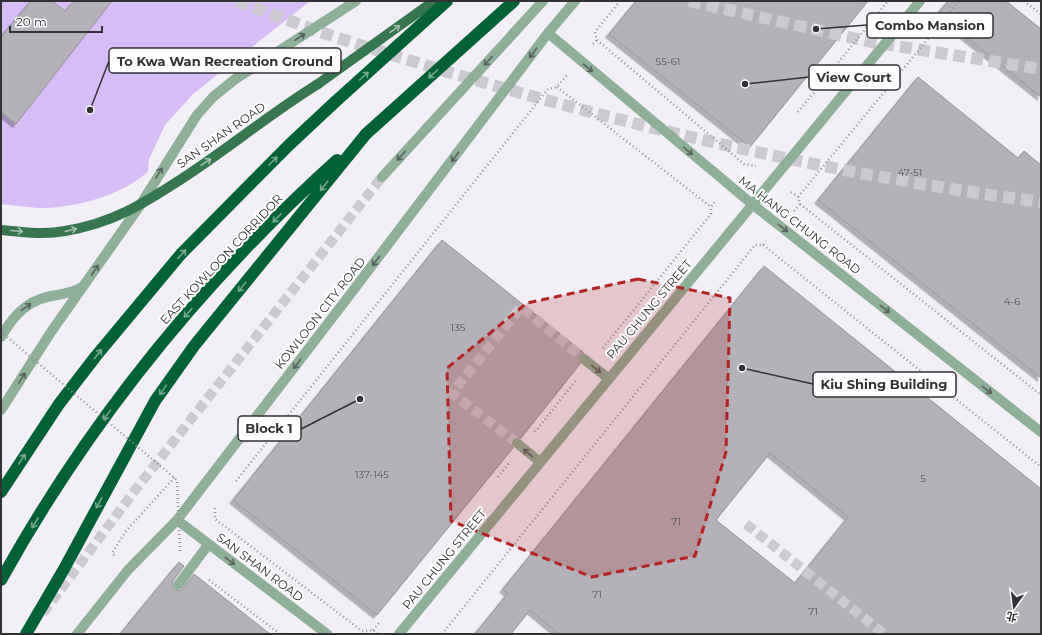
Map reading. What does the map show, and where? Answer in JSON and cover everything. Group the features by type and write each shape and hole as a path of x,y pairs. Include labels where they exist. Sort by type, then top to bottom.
{"highway":[{"path":"1,492 64,398 96,356 176,260 284,150 447,1"},
{"name":"EAST KOWLOON CORRIDOR","path":"1,580 20,546 74,460 154,354 207,291 300,195 514,1"},
{"path":"26,634 64,569 155,401 194,346 366,134"}],"main road":[{"name":"SAN SHAN ROAD","path":"1,230 32,233 64,232 102,222 139,207 208,161 434,1"}],"street":[{"path":"1,410 51,332 139,207 190,125 213,97 234,80 356,1"},
{"path":"382,177 543,1"},
{"name":"KOWLOON CITY ROAD","path":"76,634 128,570 177,520 548,33 575,1"},
{"name":"PAU CHUNG STREET","path":"399,634 920,1"},
{"name":"MA HANG CHUNG ROAD","path":"548,33 752,204 1041,432"},
{"path":"1,337 10,321 27,306 46,297 73,292 84,286"},
{"path":"587,362 608,379"},
{"path":"519,445 540,462"},
{"name":"SAN SHAN ROAD","path":"177,520 327,634"},
{"path":"178,586 208,545"}],"path":[{"path":"620,1 595,32 597,40 744,164 755,165 760,159"},
{"path":"795,116 888,1"},
{"path":"959,1 798,197 800,204 1041,394"},
{"path":"1024,1 1041,14"},
{"path":"233,485 548,89 558,87 711,207 711,214 519,445 497,478"},
{"path":"442,634 754,245 762,245 1041,467"},
{"path":"1,332 175,477 177,480 180,551"},
{"path":"126,531 175,477"},
{"path":"218,504 213,510 215,519 361,633 373,630 383,618"},
{"path":"192,566 280,634"},
{"path":"373,630 378,634"}],"highlighted area":[{"path":"638,279 730,298 726,452 695,556 592,577 451,521 447,368 527,303"}],"shaded area":[{"path":"1,1 310,1 193,94 165,125 149,159 148,171 138,180 112,194 97,199 66,206 38,208 1,204"}],"building":[{"path":"31,1 52,1 65,11 74,1 112,1 16,124 1,112 1,37"},
{"path":"636,1 868,1 750,147 609,34"},
{"path":"948,1 1006,1 1041,29 1041,97 937,14"},
{"path":"918,77 1018,158 1024,151 1041,165 1041,378 818,200"},
{"path":"442,240 584,353 578,358 580,364 521,438 515,437 512,439 511,445 513,448 377,615 233,500"},
{"path":"764,266 1041,489 1041,634 559,634 530,610 511,634 475,634 508,593 503,589","holes":["770,453 848,517 795,583 716,520"]},
{"path":"179,562 184,566 173,581 172,585 174,590 181,591 194,574 270,634 120,634"}],"tunnel":[{"path":"237,1 351,42 521,93 606,116 779,157 953,189 1041,202"},
{"path":"689,1 871,42 1041,69"},
{"path":"43,613 136,489 382,177"},
{"path":"517,443 452,393 521,307 584,359"},
{"path":"746,524 884,634"}],"place":[{"name":"Combo Mansion","path":"816,29"},
{"name":"View Court","path":"745,84"},
{"name":"To Kwa Wan Recreation Ground","path":"90,110"},
{"name":"Kiu Shing Building","path":"742,368"},
{"name":"Block 1","path":"360,399"}]}
